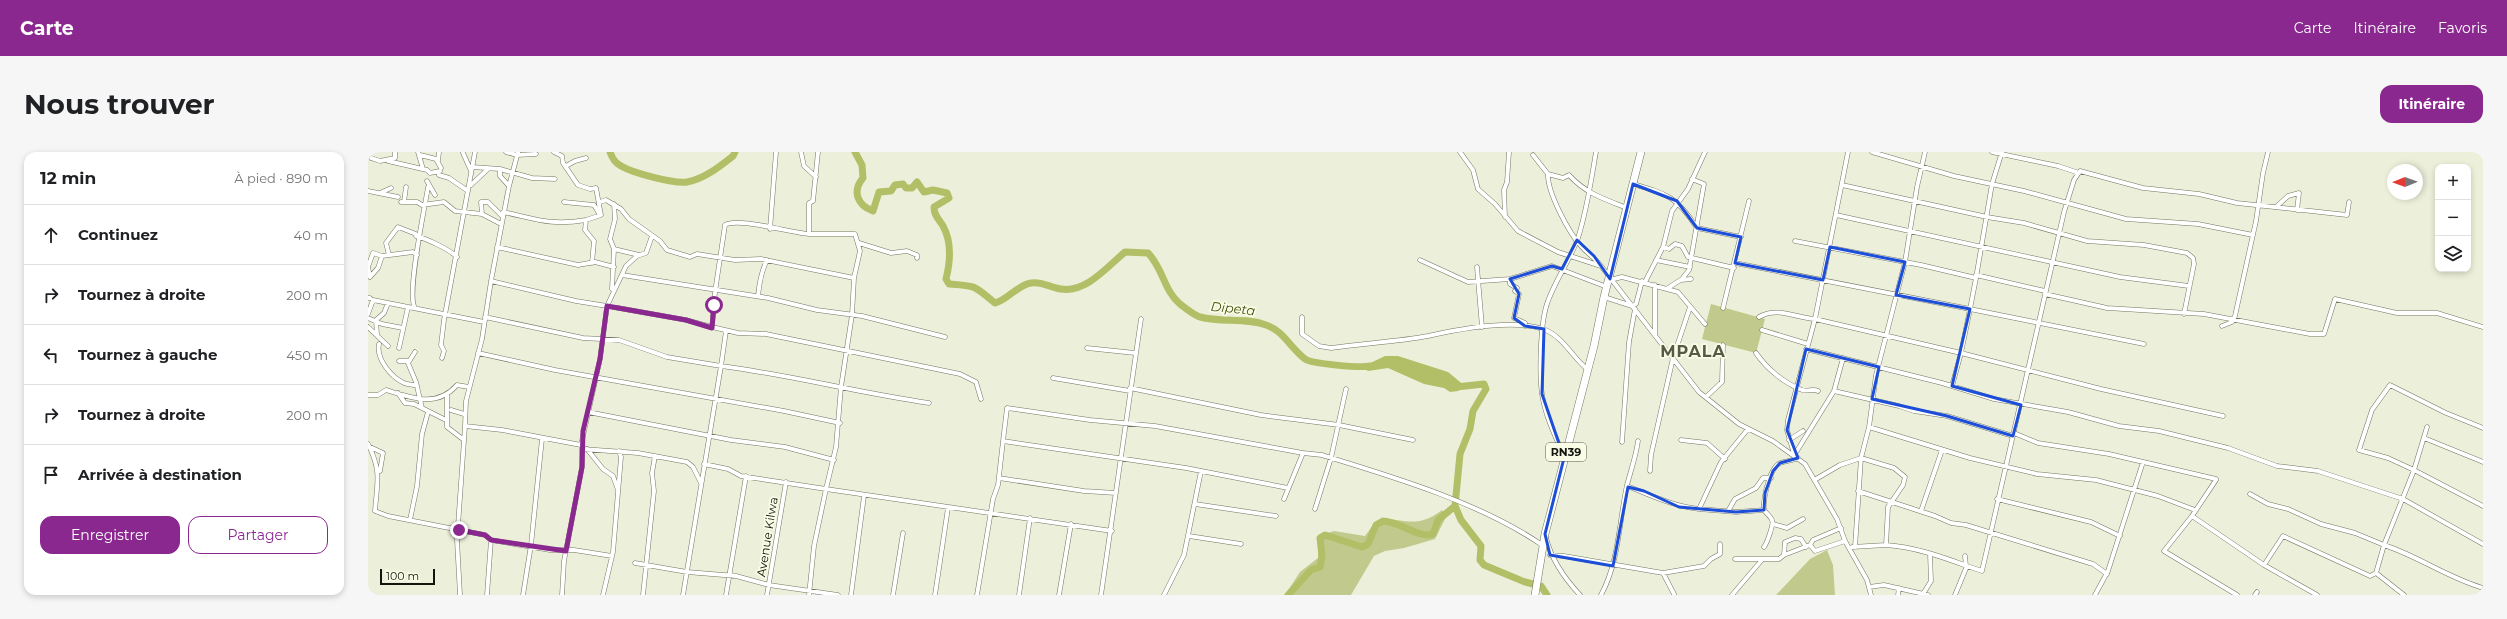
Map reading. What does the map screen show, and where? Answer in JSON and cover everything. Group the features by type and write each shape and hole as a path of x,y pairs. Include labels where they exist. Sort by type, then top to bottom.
{"highway":[{"name":"RN39","path":"1535,592 1542,546 1599,326 1604,297 1641,152"}],"street":[{"path":"388,161 395,158 395,152"},
{"path":"439,152 438,161 440,171 449,178 469,189"},
{"path":"442,358 444,351 441,345 475,152"},
{"path":"506,152 533,155"},
{"path":"554,152 562,156 563,163 578,185 590,189 596,188 602,215 600,215"},
{"path":"770,229 776,152"},
{"path":"801,152 804,166 816,177"},
{"path":"809,234 808,211 809,203 813,202 818,152"},
{"path":"1460,152 1473,170 1478,189 1526,237 1569,256 1601,266"},
{"path":"1505,217 1504,190 1507,182 1508,152"},
{"path":"1564,458 1549,419 1542,394 1544,329 1547,303 1577,240 1596,152"},
{"path":"1622,442 1629,342 1634,308 1643,282 1663,247 1668,223 1678,201 1688,189 1705,152"},
{"path":"1794,455 1787,430 1788,420 1815,319 1848,152"},
{"path":"1872,152 2126,219 2198,224 2253,236"},
{"path":"1855,547 1861,458 1869,427 1872,399 1879,367 1905,262 1909,232 1925,152"},
{"path":"1992,152 2058,166 2079,173 2080,171 2143,188 2199,194 2229,202 2347,215 2349,202"},
{"path":"2234,320 2253,236 2268,152"},
{"path":"419,153 423,169"},
{"path":"419,153 438,161"},
{"path":"463,153 472,169"},
{"path":"460,595 457,540 459,530 466,426 464,414 485,320 502,217 517,153"},
{"path":"1952,386 1961,353 1983,246 1992,184 2002,153"},
{"path":"1533,155 1548,174 1551,195 1577,240 1601,266 1608,283 1634,308 1699,392 1739,424 1794,455 1816,479 1841,528 1845,541 1850,548 1872,595"},
{"path":"368,157 380,161 388,161 423,169 430,173 440,171"},
{"path":"566,166 575,161 586,158"},
{"path":"472,169 500,169 513,174 543,180 555,179"},
{"path":"469,189 488,169"},
{"path":"500,169 500,176 509,186"},
{"path":"1850,548 1886,545 1907,547 1982,571 2045,293 2054,263 2067,203 2079,173"},
{"path":"1548,174 1563,178 1569,175 1572,181 1588,193 1627,209"},
{"path":"1668,288 1681,280 1690,267 1704,184 1692,179"},
{"path":"415,308 411,300 424,205 428,187 427,181"},
{"path":"1633,184 1661,192 1678,201 1697,228 1741,237"},
{"path":"1842,185 1916,200 1986,217 2024,223 2100,243 2144,245 2187,253 2193,258 2194,264 2184,314"},
{"path":"406,187 403,202 424,205 444,202 451,210 464,213 482,214 501,224"},
{"path":"428,187 435,195"},
{"path":"380,194 391,188"},
{"path":"368,191 398,197"},
{"path":"2276,207 2288,196 2299,192 2297,210"},
{"path":"600,202 606,200 614,204 668,251 690,257 697,254 720,258 767,260 854,278"},
{"path":"1723,308 1734,268 1749,200"},
{"path":"482,214 482,202 488,202 502,217"},
{"path":"564,202 594,205 600,215"},
{"path":"612,293 614,249 610,239 615,219 614,204"},
{"path":"504,212 539,221 561,224 586,220 600,215"},
{"path":"1836,215 2120,277 2189,286"},
{"path":"586,220 585,232 595,243 592,263"},
{"path":"712,328 715,291 724,229 728,223 809,234 855,234 859,243 860,251 854,278 848,350 841,387 840,423 814,546 810,593"},
{"path":"389,255 386,243 396,228 402,228 432,244 441,244 457,257"},
{"path":"562,595 566,551 581,474 588,412 596,378 607,306 612,293 629,263 639,255 646,253 652,236"},
{"path":"1795,241 1976,277 2107,308 2184,314 2204,314 2321,335 2324,334 2336,299 2397,314 2437,313 2483,327"},
{"path":"859,243 891,253 907,251 917,255 917,258"},
{"path":"1663,247 1669,249 1675,244 1682,246 1685,253 1691,258 1734,268"},
{"path":"498,247 578,265 592,263 614,267"},
{"path":"614,249 639,255"},
{"path":"382,256 378,268 370,276 368,268 373,253 382,256 413,252 417,255"},
{"path":"758,296 762,284 762,269 767,260"},
{"path":"1420,260 1463,280 1479,281 1510,279 1552,266 1608,283 1622,277 1668,288 1678,292 1705,324"},
{"path":"1656,260 1690,267"},
{"path":"1735,263 2144,344"},
{"path":"1477,267 1482,327"},
{"path":"622,275 715,291 758,296 852,316 881,320 945,337"},
{"path":"1510,279 1510,284 1517,288 1515,292 1519,294 1514,318 1525,323 1525,326"},
{"path":"1681,280 1692,280"},
{"path":"491,281 576,301 686,320 712,328 766,334 960,374 976,382 981,399"},
{"path":"1655,285 1655,335"},
{"path":"1604,297 1634,308"},
{"path":"368,314 373,300 583,338 619,340 667,357 765,372 929,403"},
{"path":"376,335 376,320 384,313 388,303"},
{"path":"399,348 408,307"},
{"path":"1650,471 1652,455 1673,358 1690,307"},
{"path":"1759,317 1770,312 1815,319 1961,353 2028,371 2223,416"},
{"path":"1302,317 1302,334 1319,346 1331,348 1482,327 1525,326 1544,329 1567,346 1577,361 1587,369"},
{"path":"368,318 403,328"},
{"path":"1101,595 1112,531 1135,353 1141,319"},
{"path":"2222,326 2234,320"},
{"path":"368,327 388,346"},
{"path":"683,595 696,529 700,483 707,456 726,330"},
{"path":"1762,330 1808,344"},
{"path":"379,344 378,351 387,370 404,383 417,386"},
{"path":"1706,397 1722,382 1723,345"},
{"path":"1087,348 1135,353"},
{"path":"1806,349 2020,405 2182,436 2228,448 2277,466 2318,471 2403,499 2483,544"},
{"path":"408,361 415,352"},
{"path":"478,353 596,378 840,423"},
{"path":"1756,353 1770,371 1797,388 1805,391 1818,390"},
{"path":"1794,455 1834,391 1843,358"},
{"path":"399,361 408,361"},
{"path":"408,361 417,386 417,393 421,398 422,408"},
{"path":"1053,378 1130,390 1261,415 1339,425 1414,440"},
{"path":"368,395 378,395 386,390 421,398 441,399 457,384 469,387"},
{"path":"2483,428 2446,413 2390,385 2372,410 2359,450 2388,458 2483,506"},
{"path":"1315,509 1331,458 1346,389"},
{"path":"1834,391 1872,399 1914,411 1947,416 2013,434 2049,446 2078,448 2216,479 2192,516 2164,551 2237,595"},
{"path":"398,393 405,404 414,404 446,420"},
{"path":"447,394 446,420 449,430 464,440"},
{"path":"977,595 991,513 999,478 1007,408 1126,424 1155,426 1331,458 1462,502 1526,534 1542,546"},
{"path":"451,410 464,414"},
{"path":"410,520 417,486 422,434 428,412"},
{"path":"588,412 731,440 785,447 833,460"},
{"path":"466,426 502,430 583,448 655,456 689,463 700,483"},
{"path":"1869,427 1942,450 2037,474 2096,480 2158,496 2195,510"},
{"path":"2264,565 2283,536 2361,573 2370,576 2376,573 2384,545 2414,470 2427,428"},
{"path":"1698,509 1725,459 1748,429"},
{"path":"1789,440 1803,431"},
{"path":"2424,438 2483,462"},
{"path":"523,595 531,545 542,439"},
{"path":"1681,440 1706,443 1725,459"},
{"path":"1003,441 1121,460 1158,463 1235,476 1288,488"},
{"path":"1601,595 1610,578 1613,566 1627,486 1634,467 1638,441"},
{"path":"368,446 377,462 379,479"},
{"path":"368,446 383,453 375,511 410,520 485,535 491,540 612,556"},
{"path":"583,448 603,469 613,476 618,490"},
{"path":"1921,511 1942,450"},
{"path":"603,595 612,556 621,457 619,451"},
{"path":"1284,499 1299,466 1303,453"},
{"path":"643,595 654,491 652,473 655,456"},
{"path":"1764,547 1769,541 1773,524 1772,520 1764,510 1763,500 1771,478 1780,464 1798,458"},
{"path":"1816,479 1840,465 1861,458 1904,474 1905,480 1888,507 1886,545"},
{"path":"2095,595 2107,574 2143,462"},
{"path":"704,464 746,476 864,496 903,500 948,508 1030,518 1112,531"},
{"path":"1164,595 1182,562 1189,536 1201,471"},
{"path":"726,595 746,476"},
{"path":"999,478 1084,492 1116,493"},
{"path":"1728,511 1735,499 1751,491 1763,478 1771,478"},
{"name":"Avenue Kilwa","path":"767,595 786,482"},
{"path":"1627,486 1644,491 1679,507 1755,512 1764,510"},
{"path":"1858,491 1990,534 2093,564 2107,574"},
{"path":"2250,494 2268,504 2288,509 2321,524 2355,533 2398,549 2445,574 2483,588"},
{"path":"851,595 864,496"},
{"path":"1997,500 2091,522 2120,536"},
{"path":"1195,504 1276,516"},
{"path":"935,595 948,508"},
{"path":"2192,516 2264,565 2317,595"},
{"path":"1019,595 1030,518"},
{"path":"1773,524 1787,528 1803,519"},
{"path":"1059,595 1071,524"},
{"path":"1735,559 1761,561 1779,560 1784,555 1808,546 1813,540 1841,528"},
{"path":"893,595 903,533"},
{"path":"1545,534 1550,555 1566,581 1580,595"},
{"path":"1189,536 1241,544"},
{"path":"1612,537 1617,540"},
{"path":"1784,555 1785,542 1796,538 1801,539 1815,551 1845,541"},
{"path":"487,595 491,540"},
{"path":"1550,555 1564,556 1613,566 1663,573 1704,566 1711,559 1720,554 1720,544"},
{"path":"1869,588 1884,585 1925,594 1931,581 1930,554"},
{"path":"1955,595 1967,566 1965,556"},
{"path":"1732,595 1761,561"},
{"path":"635,563 687,572 729,577 736,576 769,585 810,593 838,595"},
{"path":"1663,573 1674,594"},
{"path":"2376,573 2404,595"},
{"path":"1898,595 1899,588"}],"highlighted area":[{"path":"1633,184 1677,201 1697,228 1741,237 1735,263 1823,280 1830,247 1905,262 1896,295 1970,309 1952,386 2021,405 2013,436 1947,416 1872,399 1879,367 1806,349 1787,430 1798,458 1780,463 1773,471 1765,493 1764,510 1736,512 1679,507 1644,491 1628,487 1613,566 1550,555 1545,534 1564,458 1542,394 1544,329 1525,326 1514,318 1519,294 1510,279 1552,266 1562,269 1577,240 1594,256 1610,279"}],"shaded area":[{"path":"1711,304 1765,319 1756,353 1702,339"},
{"path":"1385,356 1398,356 1448,372 1465,386 1458,391 1450,392 1444,388 1424,384 1388,368 1368,371 1362,367"},
{"path":"1442,510 1446,517 1435,539 1404,548 1385,551 1374,556 1351,595 1285,595 1300,572 1318,558 1318,536 1334,531 1365,536 1373,525 1382,518 1414,522 1427,519"},
{"path":"1827,550 1833,565 1835,595 1776,595 1810,559"}],"waterway":[{"name":"Dipeta","path":"610,152 615,162 627,169 654,177 681,182 687,182 705,175 733,156 735,152"},
{"name":"Dipeta","path":"855,152 862,165 863,178 858,188 858,197 863,205 873,211 879,192 891,191 895,185 903,184 906,188 912,188 917,182 924,192 933,190 947,193 949,198 934,207 934,210 946,232 948,239 949,259 946,279 949,284 970,286 995,303 1004,299 1026,284 1031,283 1039,283 1061,289 1079,287 1096,278 1125,252 1148,253 1157,265 1170,293 1180,304 1192,313 1208,319 1250,321 1266,325 1278,331 1300,355 1309,361 1336,365 1370,366"},
{"name":"Dipeta","path":"1288,595 1311,570 1320,567 1322,556 1320,538 1325,535 1362,547 1368,544 1376,525 1383,521 1397,524 1422,534 1433,534 1438,520 1455,506 1460,454 1470,429 1473,411 1486,389 1484,384 1456,387"},
{"path":"1455,506 1461,520 1481,546 1480,560 1484,565 1525,582 1541,586 1547,595"}],"district":[{"name":"MPALA","path":"1693,351"}],"route":[{"path":"459,530 485,535 491,540 531,545 550,550 566,551 573,506 578,490 582,467 581,446 583,431 600,359 607,306 664,318 696,322 712,328 714,305"}]}
